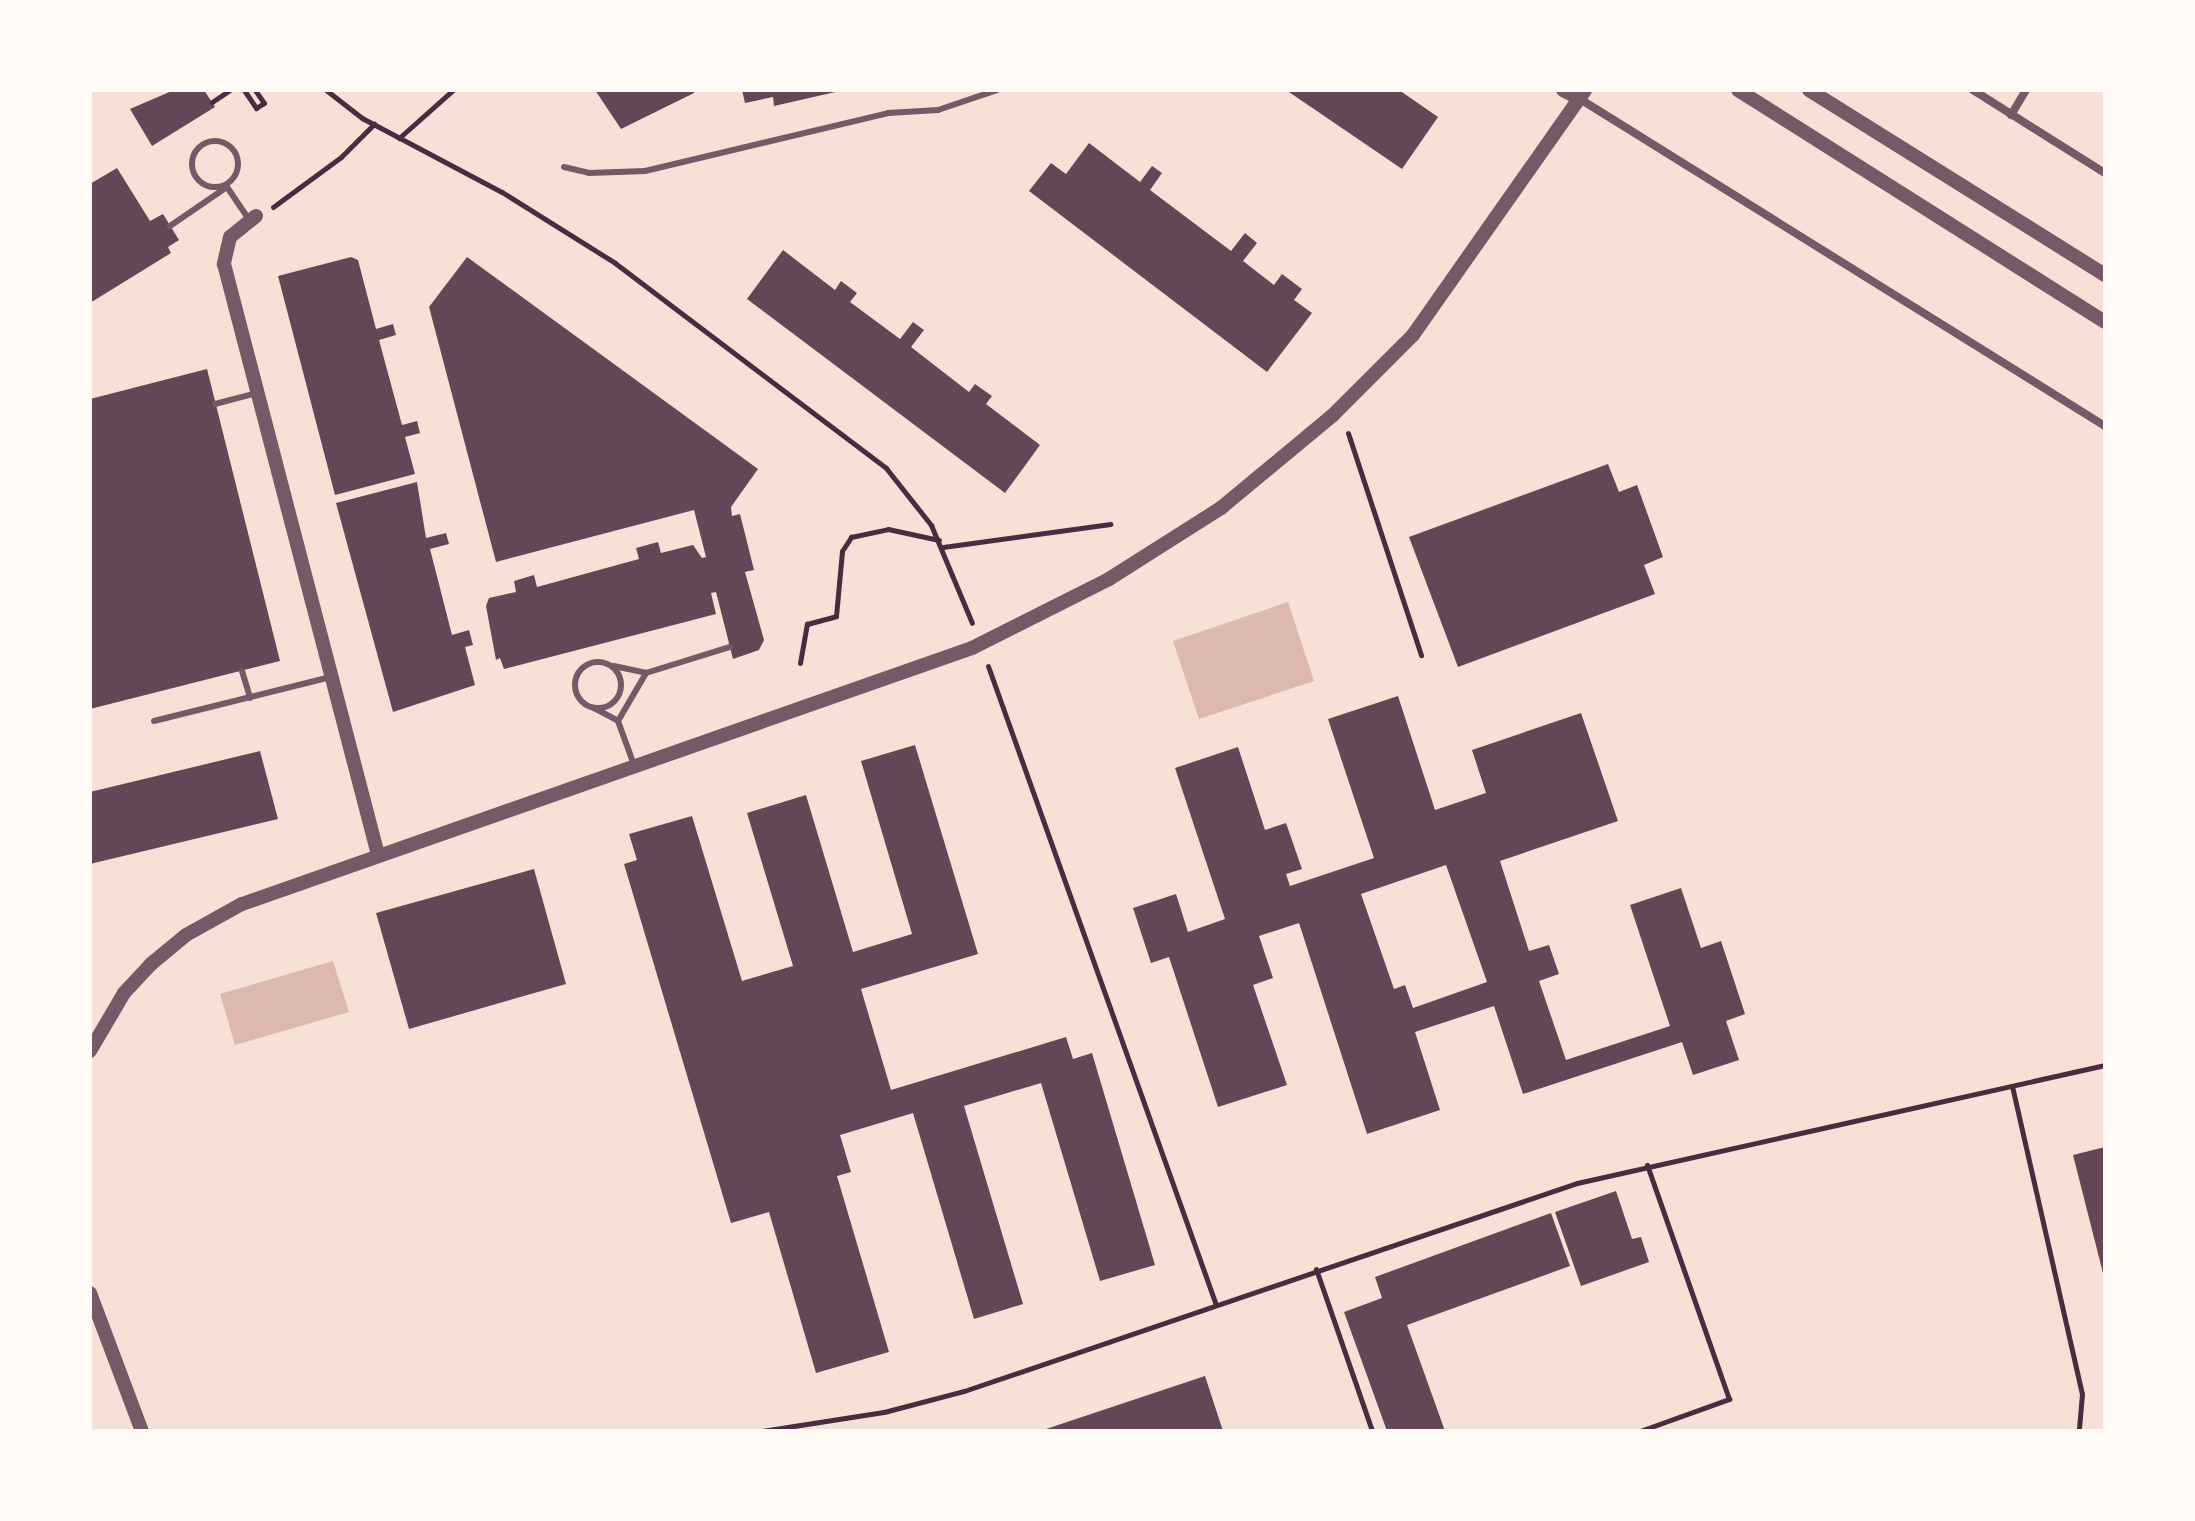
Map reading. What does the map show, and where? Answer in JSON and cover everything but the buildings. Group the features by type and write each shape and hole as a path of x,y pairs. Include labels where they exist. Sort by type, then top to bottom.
{"street":[{"path":"1563,90 1582,94 2105,426"},
{"path":"1738,90 2105,322"},
{"path":"1809,90 2105,275"},
{"path":"1973,90 2105,173"},
{"path":"2011,115 2026,90"},
{"path":"90,1051 135,979 186,935 257,897 972,648 1109,579 1221,508 1333,415 1413,335 1582,94"},
{"path":"253,218 230,237 224,264 378,855"},
{"path":"90,1293 142,1431"}],"lane":[{"path":"564,167 589,173 645,171 888,113 938,110 997,90"},
{"path":"170,226 226,186 236,172 235,154 222,142 205,143 193,156 193,173 206,185 226,186 253,218"},
{"path":"215,404 257,393"},
{"path":"634,765 618,721 590,706 578,695 576,677 589,664 606,663 646,673 730,647"},
{"path":"590,706 608,706 620,693 619,675 606,663"},
{"path":"242,671 250,698"},
{"path":"618,721 646,673"},
{"path":"154,721 331,677"}],"path":[{"path":"212,102 230,90"},
{"path":"244,90 256,108 264,103 255,90"},
{"path":"244,90 256,105"},
{"path":"326,90 374,124 502,192 615,263 886,468 924,512 947,558"},
{"path":"399,138 453,90"},
{"path":"253,218 341,157 374,124"},
{"path":"1348,433 1421,655"},
{"path":"943,547 1110,524"},
{"path":"800,663 807,624 836,616 842,551 851,537 888,529 939,540"},
{"path":"1005,709 1216,1305"},
{"path":"762,1431 925,1403 1316,1269 1647,1165 2105,1065"},
{"path":"2012,1086 2082,1394 2079,1431"},
{"path":"1640,1431 1729,1399 1647,1165"},
{"path":"1316,1269 1372,1431"}],"shaded area":[{"path":"1288,602 1314,681 1199,719 1173,641"},
{"path":"333,961 349,1012 235,1045 220,994"}]}
